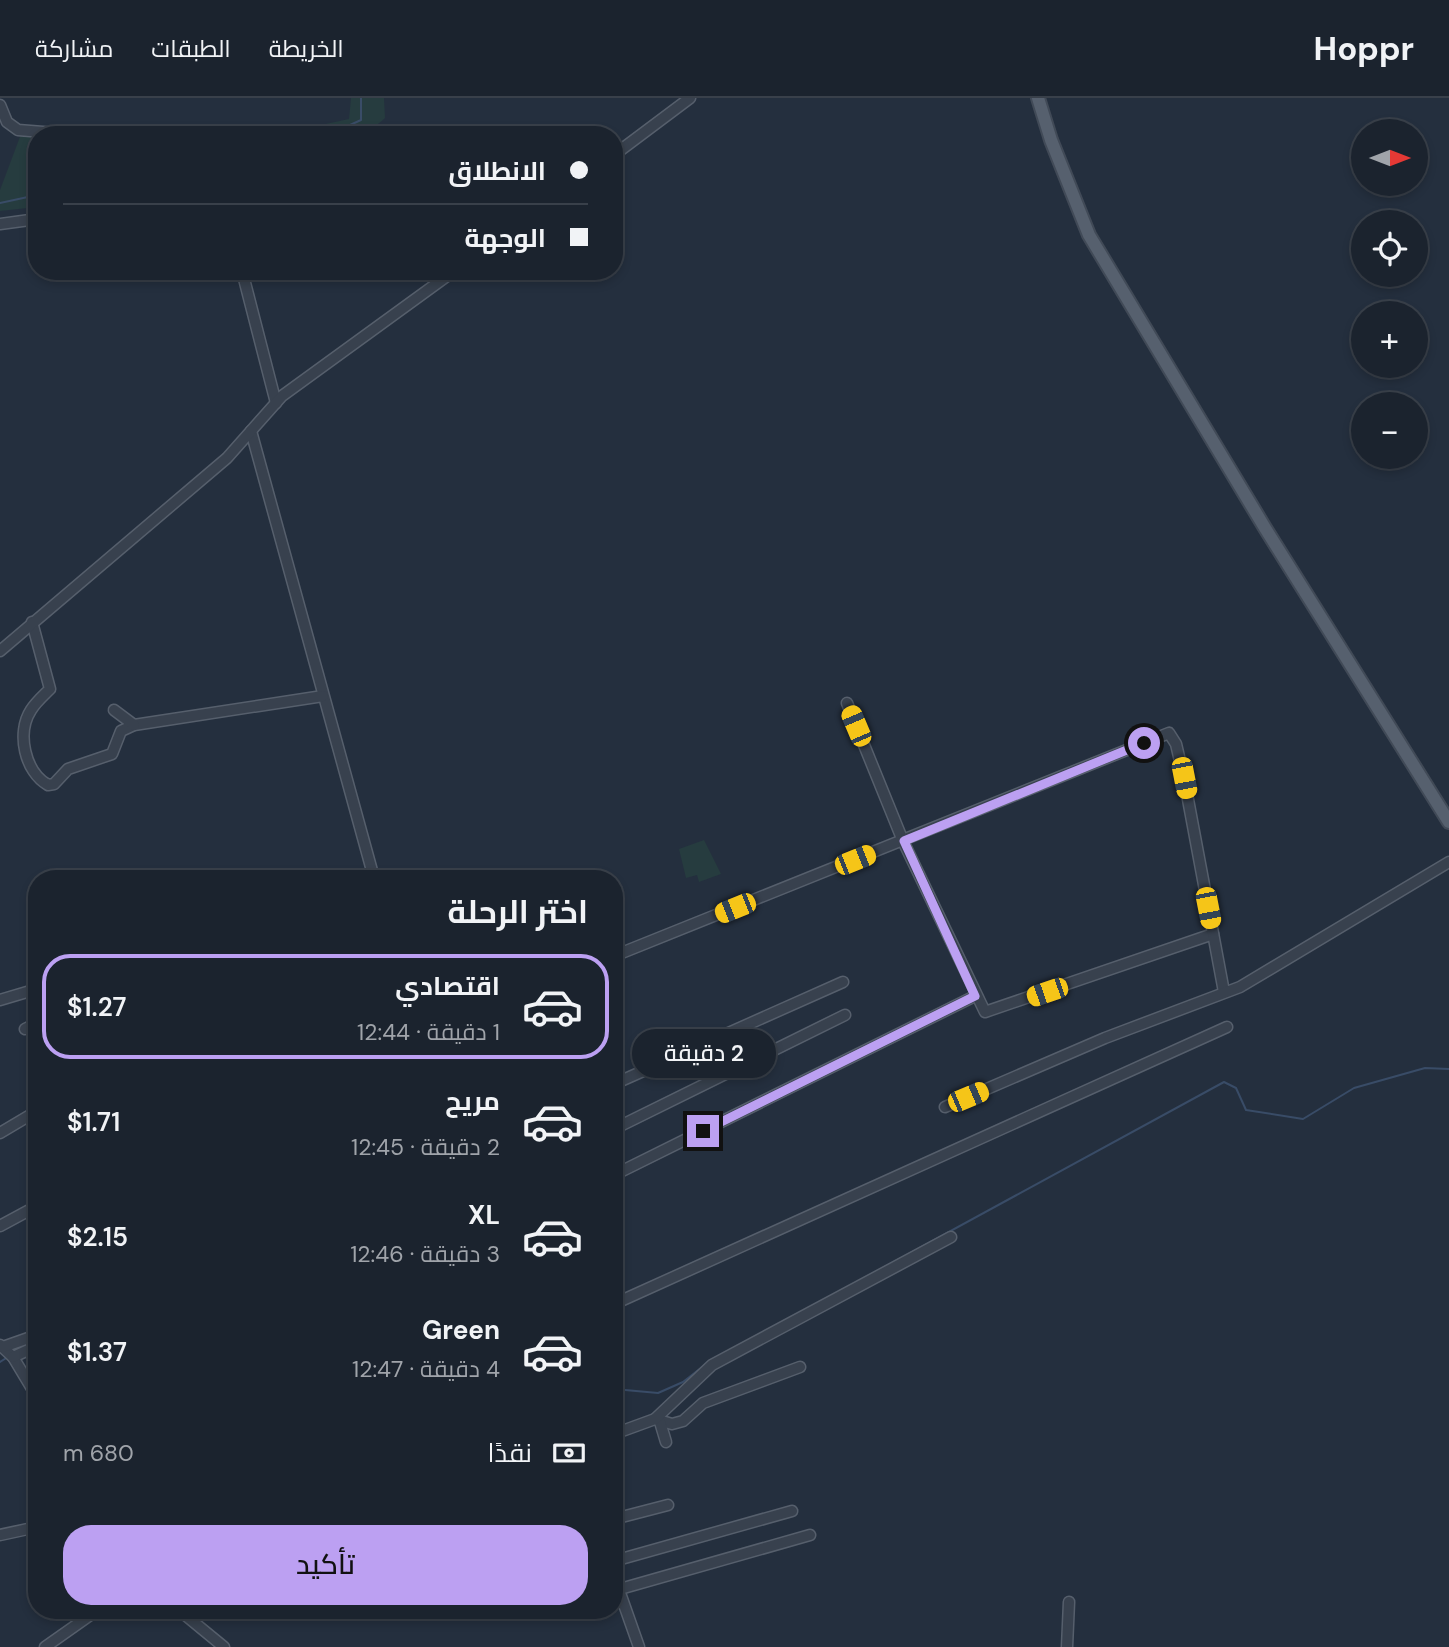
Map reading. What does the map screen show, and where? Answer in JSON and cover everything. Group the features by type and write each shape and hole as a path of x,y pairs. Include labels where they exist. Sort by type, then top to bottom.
{"main road":[{"path":"1038,98 1051,140 1089,235 1265,528 1449,822"}],"street":[{"path":"623,148 690,98"},
{"path":"0,106 7,122 18,130 28,131"},
{"path":"0,224 28,220"},
{"path":"244,280 276,403"},
{"path":"0,651 226,458 276,403 442,280"},
{"path":"251,431 372,870"},
{"path":"32,622 50,689 29,712 25,728 27,759 38,780 48,785 54,784 68,769 112,754 121,731 134,725 323,696"},
{"path":"846,703 904,841 975,996 985,1012 1213,934"},
{"path":"114,710 134,725"},
{"path":"623,952 1169,733 1176,744 1224,992"},
{"path":"945,1107 1105,1038 1240,987 1449,862"},
{"path":"623,1080 843,982"},
{"path":"0,1000 28,992"},
{"path":"623,1171 975,996"},
{"path":"623,1125 845,1014"},
{"path":"623,1300 1227,1027"},
{"path":"0,1133 28,1116"},
{"path":"0,1226 28,1211"},
{"path":"658,1420 712,1365 951,1237"},
{"path":"7,1351 28,1340"},
{"path":"7,1351 28,1348"},
{"path":"7,1351 28,1383"},
{"path":"623,1431 658,1420 683,1421 703,1402 800,1367"},
{"path":"658,1420 666,1442"},
{"path":"623,1516 668,1504"},
{"path":"623,1558 792,1511"},
{"path":"0,1535 28,1529"},
{"path":"623,1588 810,1535"},
{"path":"623,1598 639,1647"},
{"path":"1067,1647 1069,1602"},
{"path":"45,1647 57,1644 86,1619"},
{"path":"190,1619 224,1647"}],"green space":[{"path":"351,98 384,98 385,118 374,126 316,126 349,119"},
{"path":"21,134 28,134 28,208 0,211 0,190"},
{"path":"704,840 721,874 699,882 697,875 686,878 679,849"}],"waterway":[{"path":"348,126 361,120 361,98"},
{"path":"0,203 28,197"},
{"path":"868,1276 1224,1082 1236,1088 1246,1110 1303,1119 1354,1088 1425,1068 1449,1069"},
{"path":"15,1351 26,1346"},
{"path":"0,1362 8,1357"},
{"path":"623,1390 658,1393 683,1382 706,1364"}],"route":[{"path":"703,1131 975,996 904,841 1144,743"}]}
